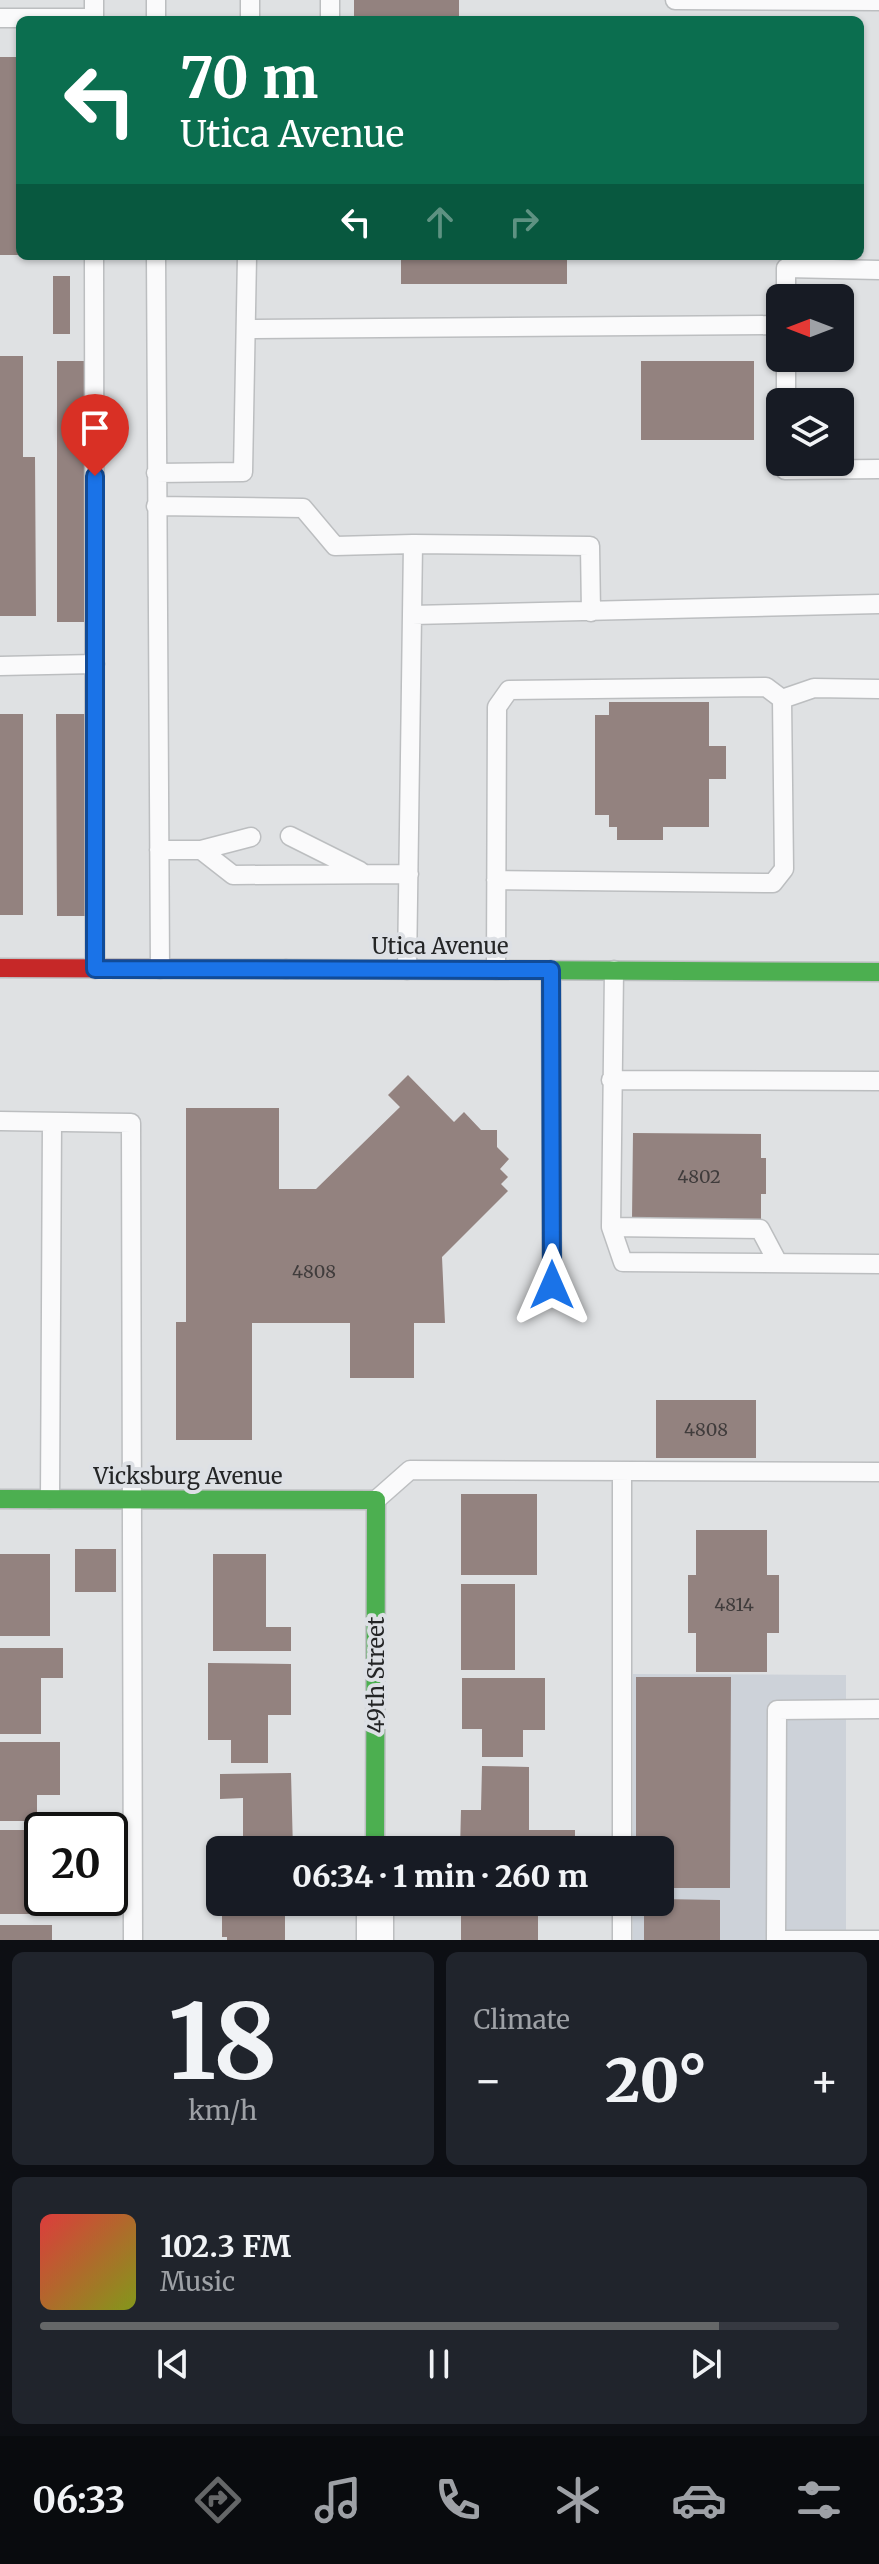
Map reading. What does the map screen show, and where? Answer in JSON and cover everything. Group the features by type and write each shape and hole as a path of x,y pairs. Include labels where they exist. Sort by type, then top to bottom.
{"street":[{"name":"Utica Avenue","path":"0,968 879,972"},
{"name":"Vicksburg Avenue","path":"0,1499 376,1500"},
{"name":"49th Street","path":"375,1836 376,1500"},
{"path":"375,1916 375,1940"}],"lane":[{"path":"675,0 879,1"},
{"path":"38,16 94,13"},
{"path":"94,260 95,969"},
{"path":"156,260 160,969"},
{"path":"156,473 243,472 247,260"},
{"path":"786,284 786,262 879,270"},
{"path":"246,329 766,325"},
{"path":"854,469 879,469"},
{"path":"156,506 303,508 335,546 590,546 591,612"},
{"path":"407,970 413,544"},
{"path":"412,615 879,604"},
{"path":"0,666 95,664"},
{"path":"496,970 497,707 509,690 766,687 782,699"},
{"path":"782,699 814,688 879,689"},
{"path":"496,880 773,883 784,869 782,699"},
{"path":"290,836 365,874"},
{"path":"159,850 201,850 251,837"},
{"path":"201,850 233,875 409,874"},
{"path":"551,970 552,1285"},
{"path":"614,970 611,1227 623,1262 879,1264"},
{"path":"611,1080 879,1081"},
{"path":"0,1121 131,1123 133,1940"},
{"path":"50,1499 52,1122"},
{"path":"611,1227 760,1229 778,1263"},
{"path":"376,1500 410,1470 879,1472"},
{"path":"622,1473 622,1836"},
{"path":"878,1940 776,1939 777,1710 879,1709"},
{"path":"622,1916 622,1940"}],"shaded area":[{"path":"633,1674 846,1675 846,1940 633,1940 633,1916 674,1916 674,1836 633,1836"}],"building":[{"path":"354,0 459,0 459,16 354,16"},
{"path":"0,57 16,57 16,255 0,255"},
{"path":"401,260 567,260 567,284 401,284"},
{"path":"53,276 70,276 70,334 53,334"},
{"path":"0,356 23,356 23,457 35,457 36,616 0,616"},
{"path":"57,361 84,361 84,622 57,622"},
{"path":"641,361 754,361 754,440 641,440"},
{"path":"609,702 709,702 709,746 726,746 726,779 709,779 709,827 663,827 663,840 617,840 617,827 609,827 609,815 595,815 595,715 609,715"},
{"path":"0,714 23,714 23,915 0,915"},
{"path":"56,714 85,714 86,916 57,916"},
{"path":"408,1075 454,1122 464,1112 481,1130 497,1130 497,1147 509,1159 500,1169 508,1177 501,1184 508,1191 442,1257 445,1323 414,1323 414,1378 350,1378 350,1323 252,1323 252,1440 176,1440 176,1322 186,1322 186,1108 279,1108 279,1189 316,1189 400,1107 388,1095"},
{"path":"633,1133 761,1134 761,1158 766,1158 766,1194 761,1194 761,1220 632,1219"},
{"path":"656,1400 756,1400 756,1458 656,1458"},
{"path":"461,1494 537,1494 537,1575 461,1575"},
{"path":"696,1530 767,1530 767,1575 779,1575 779,1633 767,1633 767,1672 696,1672 696,1633 688,1633 688,1575 696,1575"},
{"path":"75,1549 116,1549 116,1592 75,1592"},
{"path":"0,1554 50,1554 50,1636 0,1636"},
{"path":"213,1554 266,1554 266,1627 291,1627 291,1651 213,1651"},
{"path":"461,1584 515,1584 515,1670 461,1670"},
{"path":"0,1648 63,1648 63,1678 41,1678 41,1734 0,1734"},
{"path":"208,1663 291,1664 291,1715 268,1715 268,1763 231,1763 231,1740 208,1740"},
{"path":"636,1677 731,1677 730,1888 674,1888 674,1836 636,1836"},
{"path":"462,1678 545,1678 545,1730 523,1730 523,1757 482,1757 482,1729 462,1729"},
{"path":"0,1742 60,1742 60,1795 37,1795 37,1812 24,1812 24,1821 0,1821"},
{"path":"482,1766 529,1767 529,1830 575,1830 575,1836 460,1836 461,1810 481,1810"},
{"path":"291,1773 293,1836 243,1836 243,1798 220,1799 220,1774"},
{"path":"0,1830 24,1830 24,1914 0,1914"},
{"path":"674,1899 720,1900 720,1940 644,1940 644,1916 674,1916"},
{"path":"222,1916 285,1916 285,1940 227,1940 227,1937 222,1937"},
{"path":"461,1916 538,1916 538,1940 461,1940"},
{"path":"0,1925 52,1925 52,1940 0,1940"}],"traffic: fast":[{"path":"286,969 879,972"},
{"path":"0,1499 376,1500 375,1836"}],"traffic: jam":[{"path":"0,968 286,969"}],"route":[{"path":"95,476 95,969 551,970 552,1285"}]}
